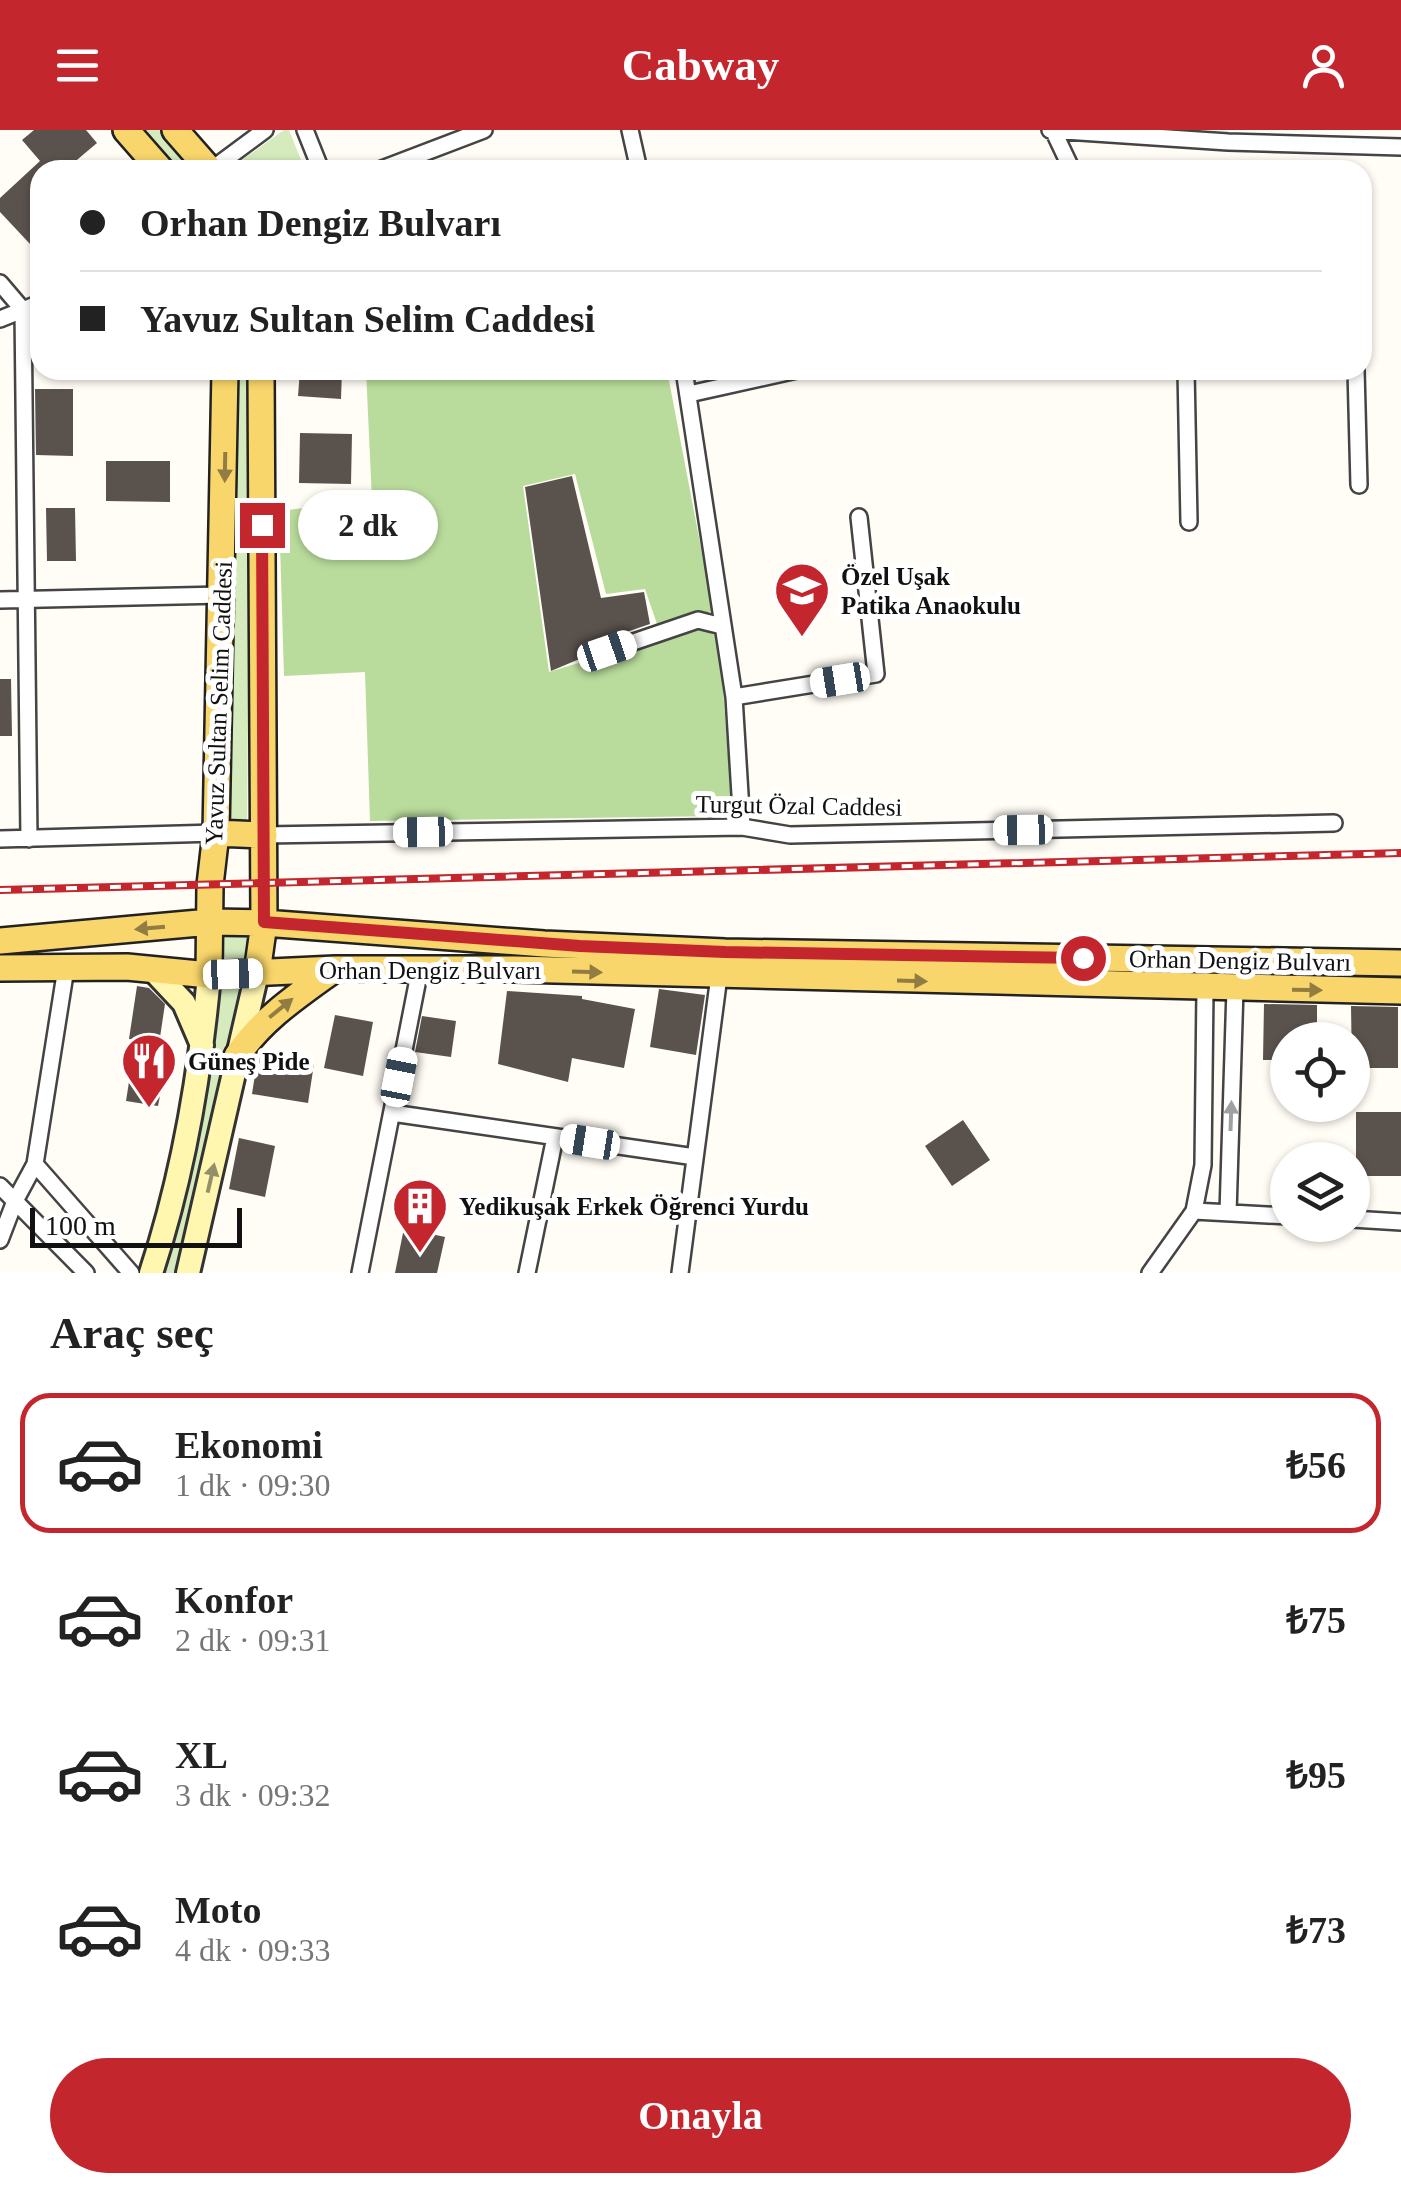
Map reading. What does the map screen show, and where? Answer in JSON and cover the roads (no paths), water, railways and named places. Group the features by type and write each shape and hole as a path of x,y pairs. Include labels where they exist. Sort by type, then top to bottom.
{"main road":[{"path":"126,130 152,160"},
{"path":"175,130 202,160"},
{"name":"Yavuz Sultan Selim Caddesi","path":"210,975 225,380"},
{"name":"Yavuz Sultan Selim Caddesi","path":"257,973 264,922 262,380"},
{"path":"216,833 264,835"},
{"name":"Orhan Dengiz Bulvarı","path":"0,941 210,922 264,922 544,944 725,952 1401,963"},
{"name":"Orhan Dengiz Bulvarı","path":"0,968 153,970 210,975 420,969 1401,991"},
{"path":"236,1056 252,1033 334,969"}],"street":[{"path":"224,160 265,130"},
{"path":"305,130 317,160"},
{"path":"630,130 638,160"},
{"path":"1067,160 1052,130 1357,137 1401,146"},
{"path":"405,160 479,131"},
{"path":"0,283 24,310 29,839"},
{"path":"0,319 30,307"},
{"path":"686,380 734,697 742,827"},
{"path":"689,394 752,380"},
{"path":"1186,380 1190,522"},
{"path":"1356,380 1358,485"},
{"path":"734,697 876,674 860,517"},
{"path":"0,600 222,595"},
{"path":"607,651 698,620 722,626"},
{"name":"Turgut Özal Caddesi","path":"264,835 742,827 790,835 1334,823"},
{"path":"0,839 216,833"},
{"path":"0,1240 34,1164 66,968"},
{"path":"360,1273 420,969"},
{"path":"153,970 184,1002 203,1048"},
{"path":"188,1273 257,973"},
{"path":"151,1273 174,1202 203,1048 210,975"},
{"path":"680,1273 719,976"},
{"path":"1150,1273 1194,1211 1203,1165 1205,988"},
{"path":"1228,1213 1235,989"},
{"path":"392,1113 695,1158"},
{"path":"526,1273 556,1137"},
{"path":"34,1164 131,1273"},
{"path":"0,1186 86,1273"},
{"path":"1194,1211 1270,1215"},
{"path":"1370,1220 1401,1222"}],"railway":[{"path":"0,890 1401,853"}],"place":[{"name":"Özel Uşak Patika Anaokulu","path":"802,639"},
{"name":"Güneş Pide","path":"149,1110"},
{"name":"Yedikuşak Erkek Öğrenci Yurdu","path":"420,1255"}]}
